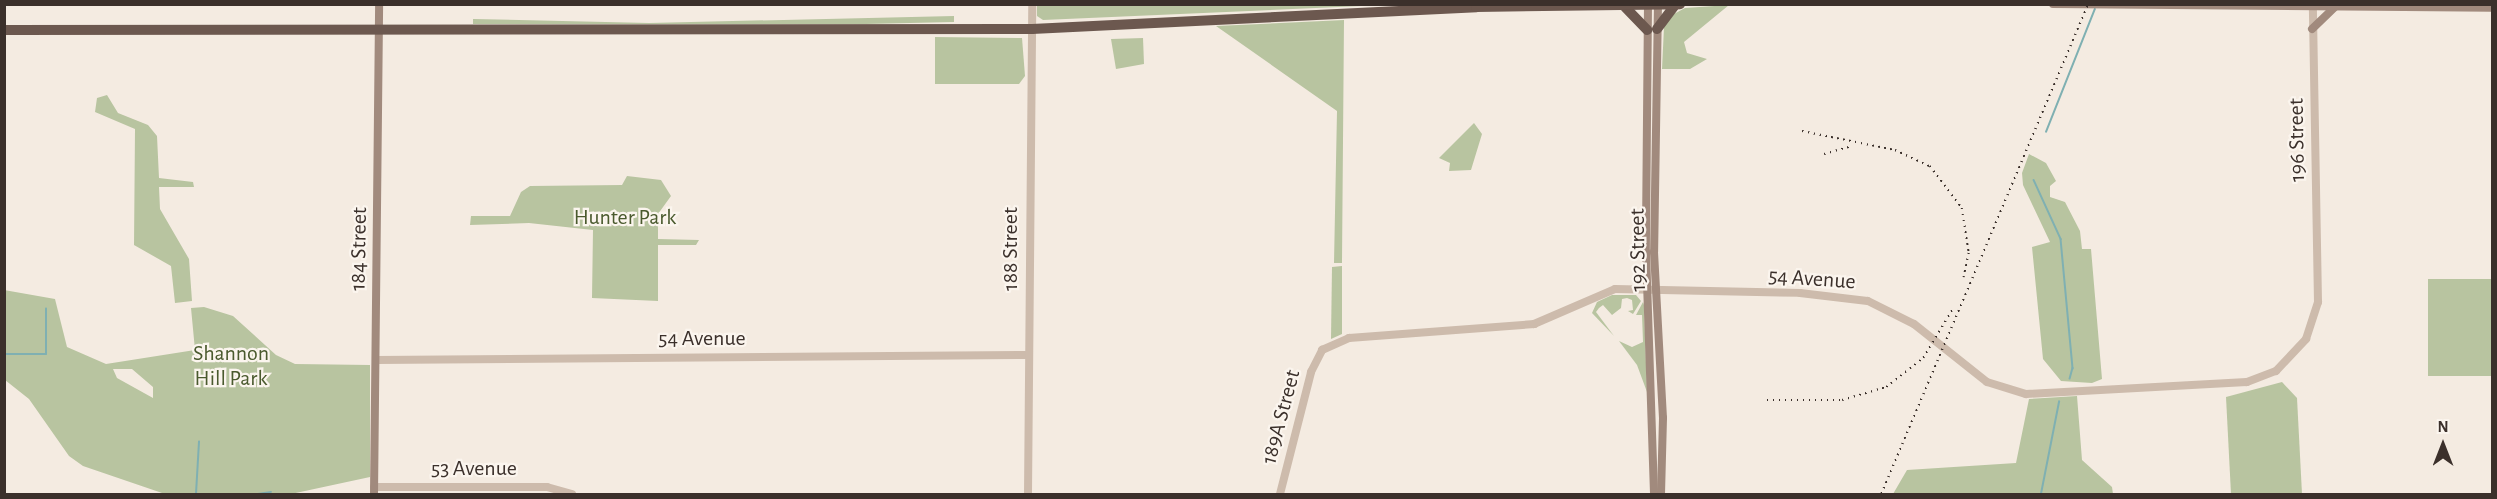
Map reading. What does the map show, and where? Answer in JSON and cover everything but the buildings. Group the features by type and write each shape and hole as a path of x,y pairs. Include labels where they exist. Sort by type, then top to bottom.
{"highway":[{"path":"1476,7 1490,4"},
{"path":"4,30 379,32 1032,29 1476,7 1678,5"},
{"path":"1625,7 1652,29 1678,5"}],"main road":[{"name":"184 Street","path":"374,491 379,4"},
{"path":"2053,4 2493,8"},
{"name":"192 Street","path":"1653,5 1654,495"},
{"path":"2312,29 2335,7"},
{"name":"192 Street","path":"1652,290 1663,418 1661,495"},
{"path":"1652,376 1663,418"}],"street":[{"name":"188 Street","path":"1029,495 1032,4"},
{"name":"196 Street","path":"2313,5 2318,274"},
{"name":"54 Avenue","path":"1322,350 1349,338 1534,324 1615,289 1840,296 1897,313 1987,382 2026,394 2247,382 2276,371 2306,339 2316,311 2318,274"},
{"name":"189A Street","path":"1280,495 1311,372 1322,350"},
{"name":"54 Avenue","path":"376,360 1029,355"},
{"name":"53 Avenue","path":"374,491 547,486 572,495"}],"green space":[{"path":"1037,5 1384,5 1043,20 1037,16"},
{"path":"1729,5 1684,42 1687,53 1707,59 1690,69 1662,69 1664,27 1672,15 1685,8"},
{"path":"954,16 954,22 866,24 473,24 473,19 649,23"},
{"path":"1344,20 1342,263 1334,263 1337,111 1216,26"},
{"path":"935,37 1022,38 1025,76 1019,84 935,84"},
{"path":"1143,38 1144,64 1116,69 1111,39"},
{"name":"Shannon Hill Park","path":"107,95 118,113 148,125 157,136 159,178 193,182 194,187 159,187 160,209 189,259 192,301 175,303 171,266 134,245 135,129 95,112 97,98"},
{"path":"1474,123 1482,134 1471,170 1449,171 1450,163 1439,158"},
{"path":"2029,154 2046,163 2056,181 2050,186 2050,197 2065,202 2080,231 2082,249 2091,249 2102,379 2092,383 2061,381 2043,359 2032,247 2050,242 2023,185 2022,173"},
{"name":"Hunter Park","path":"627,176 661,180 671,196 658,214 658,239 699,240 696,245 658,245 658,301 592,298 593,230 529,223 470,225 471,216 510,216 521,192 530,186 622,185"},
{"path":"1342,266 1342,334 1331,339 1332,267"},
{"path":"2428,279 2492,279 2492,376 2428,376"},
{"path":"4,290 55,299 67,347 106,364 195,350 191,308 204,307 233,316 276,355 295,364 370,365 370,477 291,494 165,494 83,466 69,456 29,399 5,380","holes":["113,369 132,369 153,387 153,398 117,378"]},
{"path":"1612,295 1636,295 1641,301 1633,314 1628,311 1633,310 1632,300 1627,298 1622,299 1621,308 1612,315 1603,305 1599,308 1596,312 1614,336 1592,313 1597,302"},
{"path":"1643,302 1647,392 1637,365 1619,341 1632,347 1643,342 1642,315 1636,315"},
{"path":"2282,382 2297,398 2302,494 2231,494 2226,397"},
{"path":"2077,396 2082,460 2112,487 2113,494 1893,494 1907,470 2016,463 2029,399"}],"waterway":[{"path":"2046,132 2095,9"},
{"path":"2034,180 2061,239 2073,368 2070,379"},
{"path":"4,354 46,354 46,309"},
{"path":"2041,494 2059,402"},
{"path":"196,494 199,442"},
{"path":"258,494 271,492"}],"railway":[{"path":"1881,494 2088,4"},
{"path":"1802,131 1895,150 1930,166 1962,208 1969,253 1964,277"},
{"path":"1824,154 1852,146"},
{"path":"1767,400 1842,400 1886,387 1923,358 1952,310"}]}
